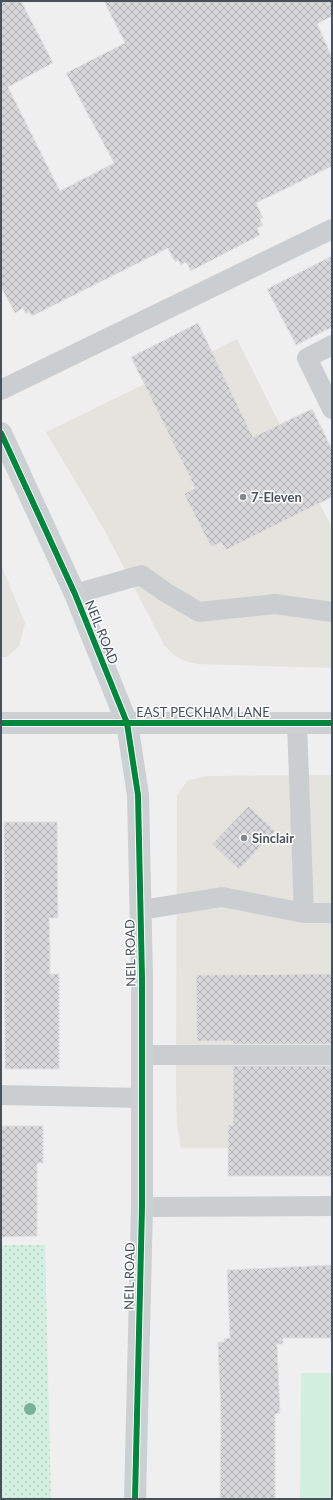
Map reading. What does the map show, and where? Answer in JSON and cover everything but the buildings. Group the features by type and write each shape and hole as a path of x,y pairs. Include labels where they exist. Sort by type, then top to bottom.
{"street":[{"name":"NEIL ROAD","path":"1,433 75,594 127,723 138,795 141,910 142,1206 135,1499"},
{"name":"EAST PECKHAM LANE","path":"1,723 332,723"}],"lane":[{"path":"1,390 332,229"},
{"path":"332,345 307,358 332,409"},
{"path":"75,594 141,575 198,612 275,604 332,612"},
{"path":"297,723 304,913"},
{"path":"141,910 222,897 304,913 332,913"},
{"path":"142,1055 332,1055"},
{"path":"1,1095 142,1098"},
{"path":"142,1206 332,1206"}],"shaded area":[{"path":"237,339 332,528 332,668 198,664 185,661 174,655 164,645 105,531 46,432"},
{"path":"1,564 25,623 19,646 7,657 1,657"},
{"path":"332,775 332,1148 181,1148 177,1125 176,1084 177,795 187,781 206,776"}],"green space":[{"path":"1,1245 45,1245 51,1499 1,1499"},
{"path":"301,1373 332,1373 332,1499 300,1499"}],"cycle path":[{"path":"1,433 75,594 127,723 138,795 142,978 142,1207 135,1499"},
{"path":"1,723 332,723"}],"place":[{"name":"7-Eleven","path":"243,497"},
{"name":"Sinclair","path":"244,838"}]}
